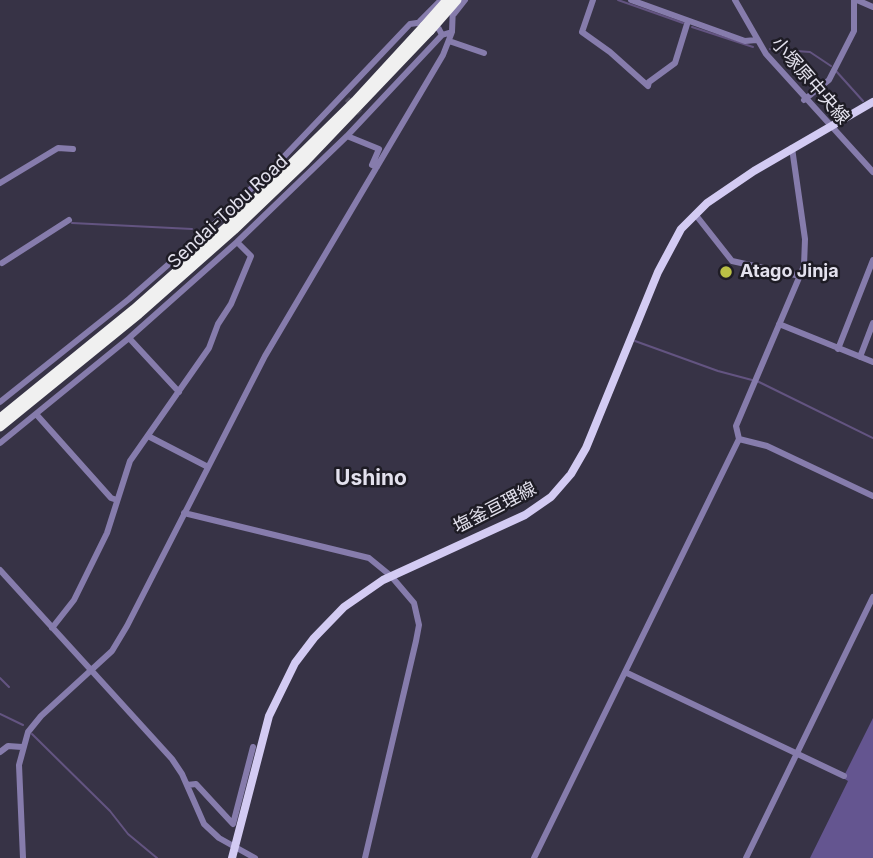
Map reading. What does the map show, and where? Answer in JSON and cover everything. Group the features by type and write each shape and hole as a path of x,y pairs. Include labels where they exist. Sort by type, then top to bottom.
{"highway":[{"name":"Sendai-Tobu Road","path":"0,427 139,314 306,161 447,0"},
{"name":"Sendai-Tobu Road","path":"0,418 114,326 231,223 355,101 424,26 455,0"}],"main road":[{"name":"塩釜亘理線","path":"232,858 269,716 295,663 338,613 391,576 525,515 562,486 586,448 663,261 681,229 695,214 792,148 873,102"}],"street":[{"path":"424,26 441,0"},
{"path":"23,858 19,765 22,747 36,721 112,651 122,634 265,356 449,41 455,0"},
{"path":"453,15 466,0"},
{"path":"593,0 582,32 610,52 648,86 649,82 675,63 688,21"},
{"path":"631,0 746,41 756,40"},
{"name":"小塚原中央線","path":"735,0 756,40 804,100 873,172"},
{"path":"804,100 829,80 854,31 855,0 873,7"},
{"path":"0,402 45,370 131,301 279,166 345,98 410,24 439,29 442,35"},
{"path":"0,443 62,389 129,338 147,318 237,242 346,136 362,115 442,35 452,32"},
{"path":"449,41 484,53"},
{"path":"346,136 379,149 372,165 377,167"},
{"path":"0,183 58,148 73,149"},
{"path":"534,858 738,439 736,426 800,276 805,257 805,239 792,148"},
{"path":"695,214 732,261 800,276"},
{"path":"1,263 69,220"},
{"path":"52,628 80,589 107,533 130,461 209,348 251,256 237,242"},
{"path":"838,349 873,260"},
{"path":"865,280 873,283"},
{"path":"860,357 873,323"},
{"path":"779,324 873,362"},
{"path":"129,338 179,392"},
{"path":"36,414 111,498 117,500"},
{"path":"148,436 208,467"},
{"path":"738,439 776,449 873,496"},
{"path":"184,513 362,555 375,561 414,603 419,625 365,858"},
{"path":"0,570 172,759 204,824 255,858"},
{"path":"746,858 873,597"},
{"path":"625,672 844,776"},
{"path":"0,752 8,746 22,747"},
{"path":"187,785 195,784 233,824 253,747"}],"shaded area":[{"path":"873,718 873,858 810,858 848,781 843,778"}],"waterway":[{"path":"618,0 683,23"},
{"path":"692,27 753,47"},
{"path":"770,49 810,52 831,66"},
{"path":"836,71 863,101"},
{"path":"72,223 192,229"},
{"path":"635,341 718,371 752,380"},
{"path":"757,381 873,438"},
{"path":"0,678 9,687"},
{"path":"0,714 23,725"},
{"path":"32,734 110,811 128,834 157,858"}],"tunnel":[{"path":"347,99 360,113"}],"place":[{"name":"Atago Jinja","path":"726,272"}],"district":[{"name":"Ushino","path":"371,479"}]}
